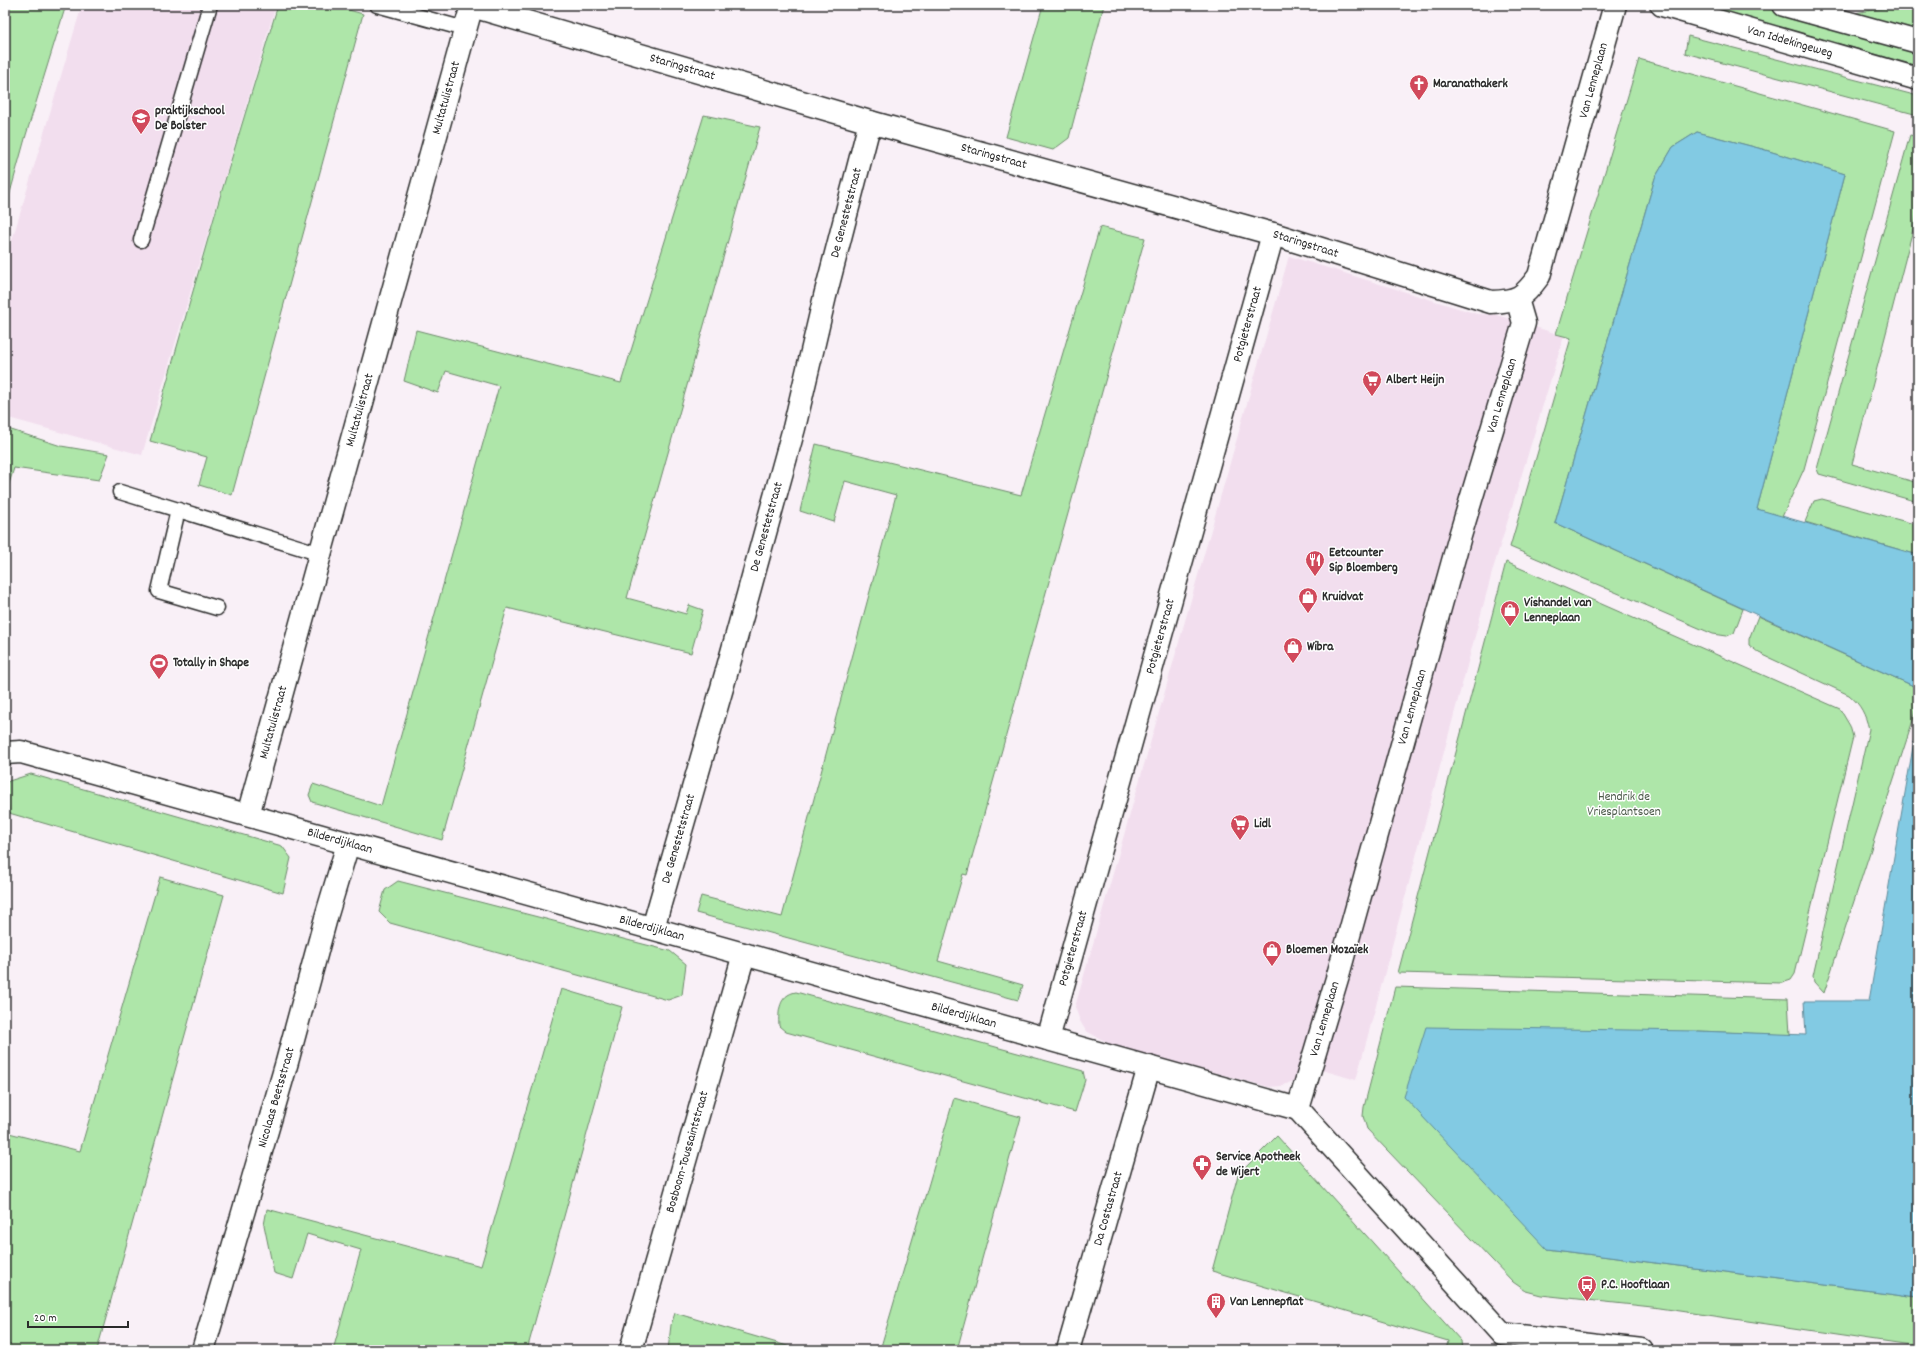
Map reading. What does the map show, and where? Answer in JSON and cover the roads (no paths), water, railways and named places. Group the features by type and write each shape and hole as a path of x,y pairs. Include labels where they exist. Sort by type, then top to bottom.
{"street":[{"name":"Multatulistraat","path":"248,815 472,5"},
{"name":"Staringstraat","path":"472,5 870,122 1273,234 1492,302 1517,299"},
{"name":"Van Lenneplaan","path":"1298,1109 1340,967 1460,536 1524,323 1517,299 1530,289 1539,276 1615,5"},
{"name":"Van Iddekingeweg","path":"1662,5 1918,79"},
{"path":"1784,5 1918,42"},
{"name":"De Genestetstraat","path":"653,928 730,660 794,428 825,296 870,122"},
{"name":"Potgieterstraat","path":"1048,1039 1273,234"},
{"name":"Bilderdijklaan","path":"5,753 21,752 1298,1109"},
{"name":"Nicolaas Beetsstraat","path":"203,1350 287,1062 326,914 348,844"},
{"name":"Bosboom-Toussaintstraat","path":"631,1350 744,954"},
{"name":"Da Costastraat","path":"1073,1349 1149,1067"},
{"path":"1298,1109 1500,1342 1642,1350"}],"lane":[{"path":"141,240 210,5"},
{"path":"377,5 465,29"},
{"path":"120,492 321,554"},
{"path":"178,510 159,591 217,608"}],"water":[{"path":"1697,132 1762,149 1845,174 1757,509 1918,555 1918,688 1555,523 1655,178 1673,147"},
{"path":"1918,718 1918,1297 1547,1249 1404,1097 1426,1027 1698,1031 1806,1035 1804,1001 1869,1001"}],"place":[{"name":"Maranathakerk","path":"1419,101"},
{"name":"praktijkschool De Bolster","path":"141,135"},
{"name":"Albert Heijn","path":"1372,397"},
{"name":"Eetcounter Sip Bloemberg","path":"1315,577"},
{"name":"Kruidvat","path":"1308,614"},
{"name":"Vishandel van Lenneplaan","path":"1510,627"},
{"name":"Wibra","path":"1293,664"},
{"name":"Totally in Shape","path":"159,680"},
{"name":"Lidl","path":"1240,841"},
{"name":"Bloemen Mozaïek","path":"1272,967"},
{"name":"Service Apotheek de Wijert","path":"1202,1181"},
{"name":"P.C. Hooftlaan","path":"1587,1302"},
{"name":"Van Lennepflat","path":"1216,1319"}],"park label":[{"name":"Hendrik de Vriesplantsoen","path":"1624,804"}]}
